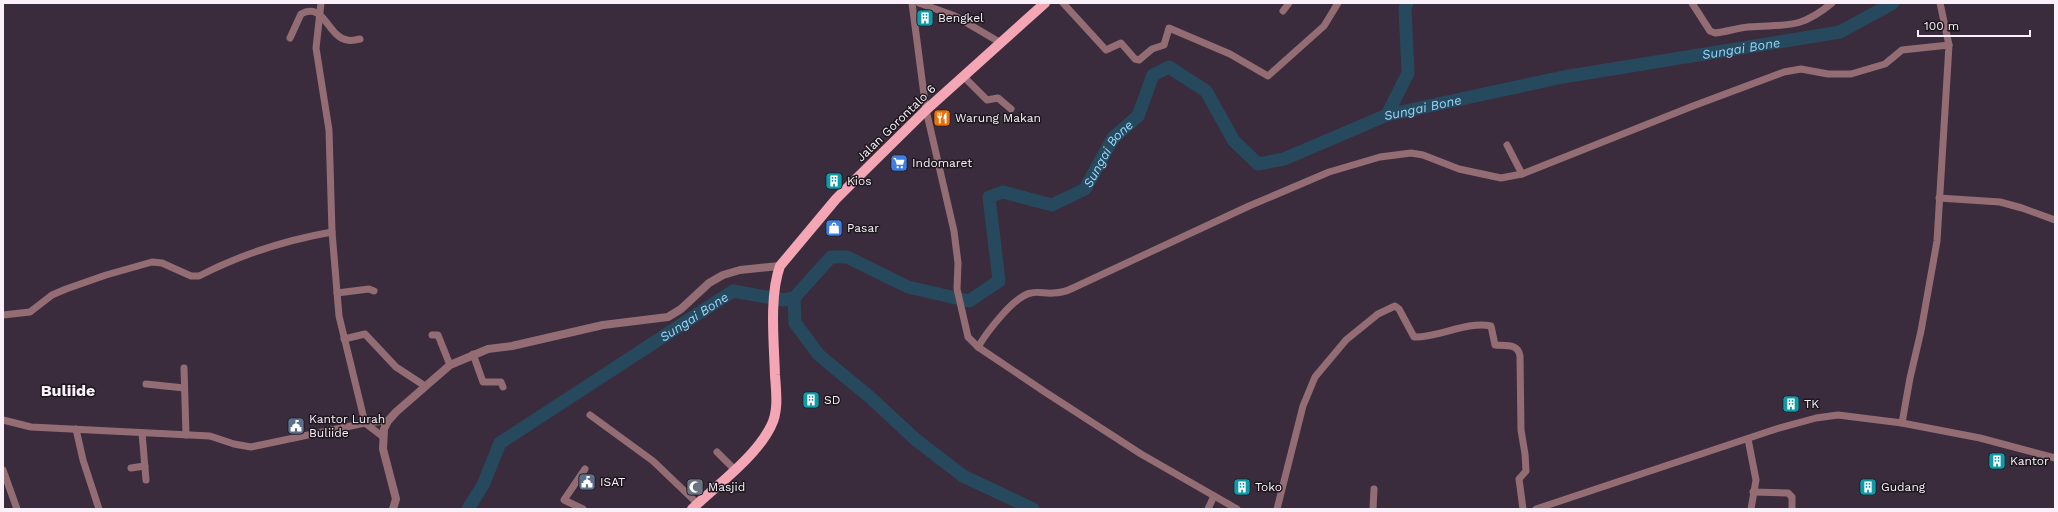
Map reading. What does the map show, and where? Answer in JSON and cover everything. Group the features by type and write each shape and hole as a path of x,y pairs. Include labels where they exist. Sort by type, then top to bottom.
{"main road":[{"name":"Jalan Gorontalo 6","path":"779,270 836,199 926,110 1045,3"},
{"path":"695,506 760,443 768,433 776,415 774,318 779,270"}],"street":[{"path":"321,3 316,48 329,130 332,232 339,316 365,423 382,436"},
{"path":"912,3 926,110 954,230 958,263 957,289 965,332 978,347 1140,454 1236,509"},
{"path":"919,3 955,16 1001,43"},
{"path":"1063,3 1106,50 1121,43 1135,59 1139,60 1152,50 1164,45 1170,28 1230,54 1268,76 1324,26 1338,3"},
{"path":"1283,11 1289,3"},
{"path":"1692,3 1710,31 1715,33 1747,27 1788,26 1804,22 1823,12 1832,3"},
{"path":"1902,423 1910,378 1934,267 1949,45 1940,3"},
{"path":"290,38 301,14 308,11 319,14 334,31 345,40 360,39"},
{"path":"978,347 984,338 1021,297 1030,293 1054,294 1073,288 1249,206 1329,172 1380,157 1411,153 1423,155 1448,166 1501,178 1522,174 1679,111 1784,72 1801,69 1828,74 1851,74 1885,64 1902,50 1949,45"},
{"path":"964,77 987,100 998,98 1011,109"},
{"path":"1507,145 1522,174"},
{"path":"1939,198 2000,202 2055,220"},
{"path":"3,315 30,312 52,295 88,281 138,265 152,262 162,263 191,276 199,276 279,244 300,238 332,232"},
{"path":"393,509 396,499 383,449 382,436 388,421 450,365 473,354 488,349 512,346 603,325 668,317 681,310 709,283 723,275 740,270 779,270"},
{"path":"337,293 369,289 374,291"},
{"path":"1277,509 1303,406 1315,377 1346,340 1378,314 1396,306 1414,337 1468,327 1488,326 1492,329 1496,345 1512,346 1518,351 1521,430 1526,471 1519,479 1523,509"},
{"path":"344,339 365,334 396,367 425,386"},
{"path":"432,335 438,335 450,365"},
{"path":"473,354 483,382 501,382 503,387"},
{"path":"184,368 186,435"},
{"path":"146,384 184,388"},
{"path":"590,415 653,461 695,506"},
{"path":"1536,509 1639,473 1776,429 1816,418 1838,415 1902,423 1980,438 2055,458"},
{"path":"3,420 22,426 210,436 234,444 251,447 365,423 388,421"},
{"path":"76,429 83,460 99,509"},
{"path":"142,433 146,480"},
{"path":"1748,439 1755,475 1751,509"},
{"path":"717,452 734,469"},
{"path":"132,468 145,466"},
{"path":"583,509 564,500 585,469"},
{"path":"3,470 18,509"},
{"path":"1373,509 1374,489"},
{"path":"1753,492 1788,493 1792,497 1792,509"},
{"path":"1208,509 1214,496"}],"waterway":[{"path":"1387,115 1408,73 1405,8 1407,3"},
{"name":"Sungai Bone","path":"468,509 483,485 500,443 733,291 783,300 794,298 831,257 847,257 908,287 969,301 999,281 989,197 1003,192 1052,205 1085,189 1113,138 1138,116 1153,75 1169,67 1206,91 1234,141 1258,164 1284,159 1387,115 1563,77 1840,32 1893,3"},
{"path":"794,298 795,323 819,355 872,399 915,439 963,476 1033,509"}],"place":[{"name":"Bengkel","path":"925,18"},
{"name":"Warung Makan","path":"942,118"},
{"name":"Indomaret","path":"899,163"},
{"name":"Kios","path":"834,181"},
{"name":"Pasar","path":"834,228"},
{"name":"SD","path":"811,400"},
{"name":"TK","path":"1791,404"},
{"name":"Kantor Lurah Buliide","path":"296,426"},
{"name":"Kantor","path":"1997,461"},
{"name":"ISAT","path":"587,482"},
{"name":"Masjid","path":"695,487"},
{"name":"Toko","path":"1242,487"},
{"name":"Gudang","path":"1868,487"}],"district":[{"name":"Buliide","path":"68,390"}]}
